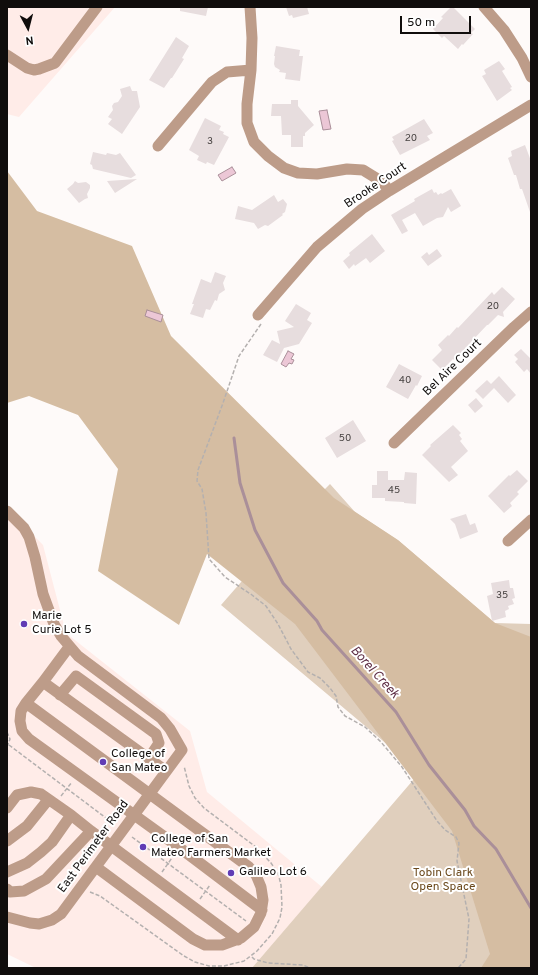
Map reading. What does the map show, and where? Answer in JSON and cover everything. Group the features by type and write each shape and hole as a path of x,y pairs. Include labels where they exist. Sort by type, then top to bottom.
{"street":[{"path":"7,55 27,68 34,70 44,68 55,63 97,7"},
{"path":"250,7 252,70 247,104 247,123 254,142 268,156 284,168 298,173 317,174 347,169 363,170 384,184 389,191"},
{"path":"484,7 504,30 522,58 531,77"},
{"path":"158,146 212,82 228,72 252,70"},
{"name":"Brooke Court","path":"258,315 317,247 362,209 531,105"},
{"name":"Bel Aire Court","path":"394,443 531,312"},
{"path":"7,511 24,528 29,537 48,609 61,636 69,646 44,682 21,711 20,721 22,731 29,739 134,814 262,910"},
{"path":"508,541 531,520"},
{"name":"East Perimeter Road","path":"7,917 35,924 45,923 56,918 96,867 182,750 170,728 161,718 78,656 69,646"},
{"path":"60,695 76,676 156,734 159,743 149,758"},
{"path":"44,682 166,771"},
{"path":"26,703 250,868 261,887 263,900 262,910 255,926 247,935 228,944 216,946 205,944 196,941 96,867"},
{"path":"7,808 16,795 32,792 41,794 238,940"},
{"path":"7,841 27,826 52,802"},
{"path":"7,872 27,863 41,852 52,842 71,815"},
{"path":"7,889 10,892 24,892 46,879 91,832"}],"path":[{"path":"258,315 261,324 239,356 198,470 197,480 202,489 206,513 209,559 225,577 266,606 278,624 291,649 308,672 320,678 330,688 336,696 338,707 345,716 365,727 381,742 402,768 437,821 445,830 456,837 458,843 457,861 469,919 466,959 458,968"},
{"path":"7,732 10,739 7,747"},
{"path":"52,802 77,774"},
{"path":"156,880 180,848"},
{"path":"194,907 217,876"},
{"path":"251,956 254,959 268,963 303,965 310,968"}],"shaded area":[{"path":"7,7 115,7 19,117 7,114"},
{"path":"327,110 331,129 323,130 319,111"},
{"path":"232,167 236,173 222,181 218,175"},
{"path":"7,171 37,211 132,246 171,336 334,498 398,540 495,623 531,637 531,968 481,968 490,954 452,831 295,624 207,554 179,625 98,571 118,469 78,415 29,396 7,403"},
{"path":"147,310 163,315 161,322 145,316"},
{"path":"288,351 294,354 291,359 294,360 292,364 289,363 286,367 281,364"},
{"name":"College of San Mateo","path":"7,508 43,545 66,633 190,731 207,792 322,887 254,968 36,968 7,954"}],"green space":[{"name":"Tobin Clark Open Space","path":"330,484 355,512 399,541 495,623 531,624 531,968 252,968 420,772 221,605 305,509"}],"building":[{"path":"180,7 208,7 206,16 180,11"},
{"path":"286,7 307,7 309,14 293,18 292,15 289,16"},
{"path":"451,7 453,7 475,29 471,33 473,34 458,49 444,36 442,38 433,29 443,18 441,17"},
{"path":"176,37 189,46 182,58 184,59 164,88 149,80"},
{"path":"276,46 300,50 299,56 303,56 300,81 285,79 286,73 279,72 280,70 275,67 274,56"},
{"path":"499,61 505,69 502,71 512,87 510,88 512,90 497,101 482,76 486,74 484,70"},
{"path":"130,86 132,91 137,91 140,107 122,134 108,124 112,119 108,117 113,110 112,106 114,103 118,102 122,96 120,89"},
{"path":"291,100 298,100 298,106 314,125 305,133 305,136 303,136 303,147 291,147 291,135 282,135 281,116 271,116 272,104 291,104"},
{"path":"205,118 221,126 219,130 224,132 223,134 229,137 214,165 207,162 206,164 197,160 199,156 189,150"},
{"path":"424,119 433,133 427,136 430,140 400,155 392,141 394,140 392,137"},
{"path":"525,145 531,161 531,212 508,158 512,156 511,151"},
{"path":"93,152 106,155 107,153 116,155 120,153 136,175 131,178 93,169 92,165 90,164"},
{"path":"137,179 115,193 107,181"},
{"path":"75,181 78,183 86,182 90,185 87,194 88,198 79,203 67,189"},
{"path":"432,189 434,193 436,192 438,195 451,189 461,206 451,212 448,207 443,217 437,218 423,226 415,213 402,220 408,231 402,234 391,215"},
{"path":"274,195 278,202 283,199 287,204 285,212 282,214 283,215 268,226 265,225 258,229 254,223 235,219 238,206 252,210"},
{"path":"372,234 385,251 370,263 366,258 355,266 354,264 349,269 343,261 350,255 349,253"},
{"path":"437,249 442,256 428,266 421,257 427,252 429,255"},
{"path":"215,272 226,276 223,283 225,290 219,294 217,301 215,300 210,310 206,309 203,318 190,314 201,279 211,283"},
{"path":"502,287 515,299 503,312 504,317 498,315 454,360 453,359 442,370 432,360 442,350 438,345 457,327 458,328 492,292 494,295"},
{"path":"296,304 311,313 307,320 312,323 299,344 284,348 277,362 263,355 272,340 280,344 277,331 294,327 285,321"},
{"path":"521,349 531,359 531,374 527,369 524,372 515,362 518,359 514,355"},
{"path":"399,364 422,376 408,399 386,387"},
{"path":"499,376 516,395 508,403 494,388 483,399 475,391 487,380 491,384"},
{"path":"476,398 483,406 475,413 468,405"},
{"path":"353,420 366,441 337,458 325,438"},
{"path":"453,425 461,433 459,435 462,439 460,441 468,451 451,467 458,475 449,482 422,455 431,446 430,445"},
{"path":"517,470 528,481 517,492 519,494 510,503 512,506 504,513 488,496 509,475 510,476"},
{"path":"377,471 388,471 388,480 404,480 405,472 417,473 416,504 385,501 385,498 372,498 372,485 377,485"},
{"path":"466,514 470,525 475,523 478,532 460,539 455,524 450,519"},
{"path":"509,580 510,588 513,588 515,598 512,599 514,604 508,606 509,609 505,611 506,617 492,621 487,596 493,594 491,583"}],"waterway":[{"name":"Borel Creek","path":"234,438 240,483 255,530 283,583 317,621 322,630 396,712 429,765 465,810 474,826 496,849 531,908"}],"place":[{"name":"Marie Curie Lot 5","path":"24,624"},
{"name":"College of San Mateo","path":"103,762"},
{"name":"College of San Mateo Farmers Market","path":"143,847"},
{"name":"Galileo Lot 6","path":"231,873"}]}
